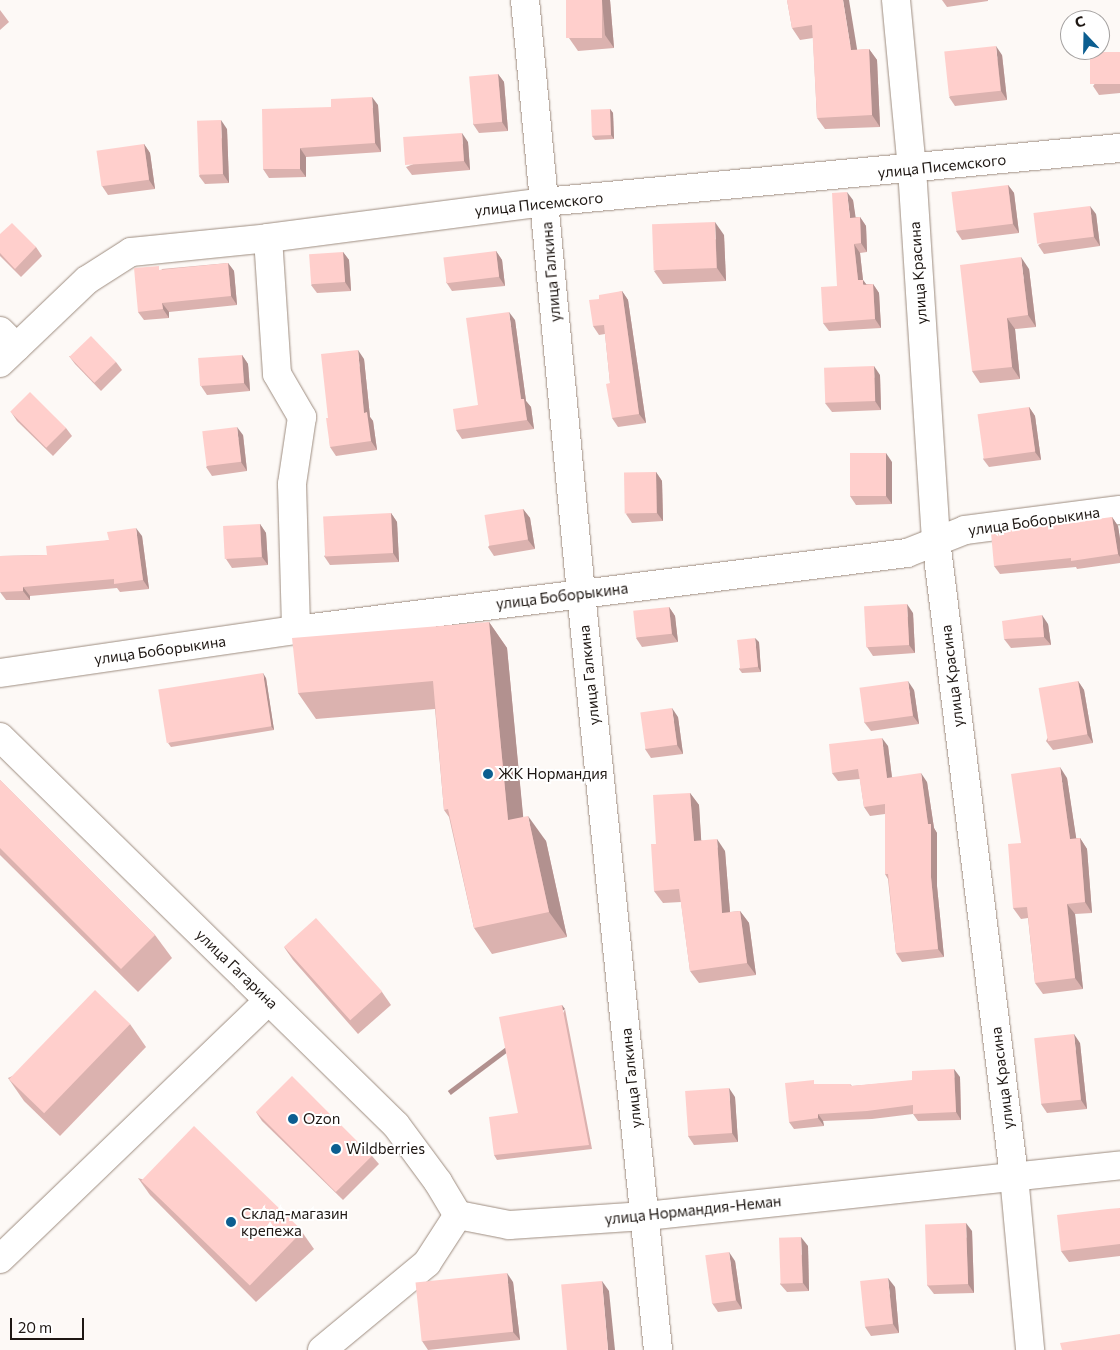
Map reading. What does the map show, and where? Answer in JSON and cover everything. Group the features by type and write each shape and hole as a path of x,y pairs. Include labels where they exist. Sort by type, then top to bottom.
{"street":[{"name":"улица Галкина","path":"525,0 581,593 646,1216 658,1350"},
{"name":"улица Красина","path":"896,0 912,169 936,540 1014,1176 1030,1350"},
{"name":"улица Писемского","path":"5,347 87,280 131,252 268,238 544,202 1120,148"},
{"path":"268,238 277,374 302,417 292,484 296,630"},
{"name":"улица Боборыкина","path":"0,673 296,630 581,593 907,554 936,540 965,530 1120,510"},
{"name":"улица Гагарина","path":"0,737 396,1125 438,1182 458,1215"},
{"path":"0,1260 268,1000"},
{"name":"улица Нормандия-Неман","path":"458,1215 509,1225 646,1216 1120,1165"},
{"path":"322,1350 426,1263 458,1215"}],"building":[{"path":"566,0 602,0 602,38 566,38"},
{"path":"787,0 843,0 851,50 869,49 872,115 817,118 812,25 792,28"},
{"path":"996,46 1001,91 949,96 944,51"},
{"path":"1110,52 1120,52 1120,84 1090,84 1090,60 1110,60"},
{"path":"498,74 502,122 473,124 469,77"},
{"path":"372,97 375,143 300,148 300,169 263,169 262,109 331,107 331,99"},
{"path":"610,109 611,135 592,136 591,110"},
{"path":"221,120 223,174 199,175 197,121"},
{"path":"462,133 464,161 405,165 403,137"},
{"path":"144,144 149,180 101,186 96,151"},
{"path":"1008,185 1013,224 956,231 951,192"},
{"path":"847,192 850,218 860,217 861,243 854,244 858,280 863,280 863,285 873,284 875,319 823,323 821,287 837,286 832,193"},
{"path":"1090,206 1094,237 1037,244 1033,213"},
{"path":"715,222 717,268 654,270 652,224"},
{"path":"12,223 36,247 15,269 0,253 0,234"},
{"path":"496,251 499,277 447,283 443,257"},
{"path":"343,252 345,282 311,284 309,254"},
{"path":"1021,257 1028,315 1007,318 1012,367 972,371 960,265"},
{"path":"228,263 231,296 162,303 163,309 138,312 134,268 159,266 159,270"},
{"path":"622,291 639,414 612,418 606,384 610,383 604,325 593,326 589,300 599,299 599,295"},
{"path":"509,312 521,399 524,399 527,420 456,430 453,409 478,405 466,318"},
{"path":"91,336 116,362 94,383 69,357"},
{"path":"358,350 364,413 367,412 371,441 330,447 321,354"},
{"path":"242,355 244,383 200,386 198,358"},
{"path":"874,366 875,401 825,403 824,368"},
{"path":"30,392 66,428 46,448 10,412"},
{"path":"1029,407 1035,452 984,459 978,414"},
{"path":"237,427 241,462 207,466 202,431"},
{"path":"850,453 886,453 886,496 850,496"},
{"path":"656,472 657,513 625,514 624,473"},
{"path":"523,509 528,540 489,546 484,515"},
{"path":"391,513 393,553 325,557 323,517"},
{"path":"1112,517 1118,554 1071,561 1071,558 994,566 991,533"},
{"path":"260,524 262,557 225,559 223,526"},
{"path":"136,528 143,580 114,584 114,579 23,587 23,591 0,592 0,556 47,555 46,546 109,540 107,532"},
{"path":"907,604 909,645 866,647 864,606"},
{"path":"669,607 672,634 636,638 633,611"},
{"path":"1042,615 1044,637 1004,639 1002,621"},
{"path":"489,622 508,820 528,816 549,912 474,928 448,809 444,810 433,681 298,693 292,638"},
{"path":"755,638 758,667 740,669 737,640"},
{"path":"263,673 271,726 167,743 158,690"},
{"path":"908,681 913,716 864,722 859,688"},
{"path":"1078,681 1087,734 1048,741 1039,688"},
{"path":"672,708 677,745 645,749 640,712"},
{"path":"882,738 887,778 921,773 928,824 931,824 931,877 938,949 896,953 888,874 885,874 885,804 864,807 858,769 832,773 829,744"},
{"path":"1060,767 1070,839 1080,838 1085,902 1067,904 1075,978 1035,983 1027,907 1013,908 1008,844 1021,843 1011,774"},
{"path":"0,780 155,935 121,969 0,848"},
{"path":"690,793 694,841 717,839 722,913 740,911 747,963 690,971 679,889 654,891 651,844 656,844 653,795"},
{"path":"316,918 382,992 350,1020 284,947"},
{"path":"95,990 130,1024 44,1113 9,1079"},
{"path":"562,1005 589,1145 494,1155 489,1117 518,1113 499,1017"},
{"path":"1074,1034 1081,1100 1041,1104 1034,1038"},
{"path":"954,1069 956,1112 913,1114 913,1105 867,1111 818,1114 818,1118 789,1122 785,1083 814,1080 814,1084 850,1084 851,1086 912,1080 912,1071"},
{"path":"292,1076 372,1156 336,1192 256,1112"},
{"path":"729,1088 732,1133 688,1136 685,1091"},
{"name":"Склад-магазин крепежа","path":"194,1126 303,1231 250,1286 141,1181"},
{"path":"1120,1208 1120,1244 1061,1251 1057,1215"},
{"path":"966,1223 968,1284 927,1285 925,1224"},
{"path":"801,1237 803,1283 781,1284 779,1238"},
{"path":"729,1252 736,1301 712,1304 705,1255"},
{"path":"507,1273 513,1332 422,1341 416,1283"},
{"path":"888,1278 893,1324 865,1327 860,1281"},
{"path":"602,1281 608,1350 567,1350 561,1285"},
{"path":"1120,1334 1120,1350 1062,1350 1060,1343"}],"place":[{"name":"ЖК Нормандия","path":"488,774"},
{"name":"Ozon","path":"293,1119"},
{"name":"Wildberries","path":"336,1149"},
{"name":"Склад-магазин крепежа","path":"231,1222"}]}
